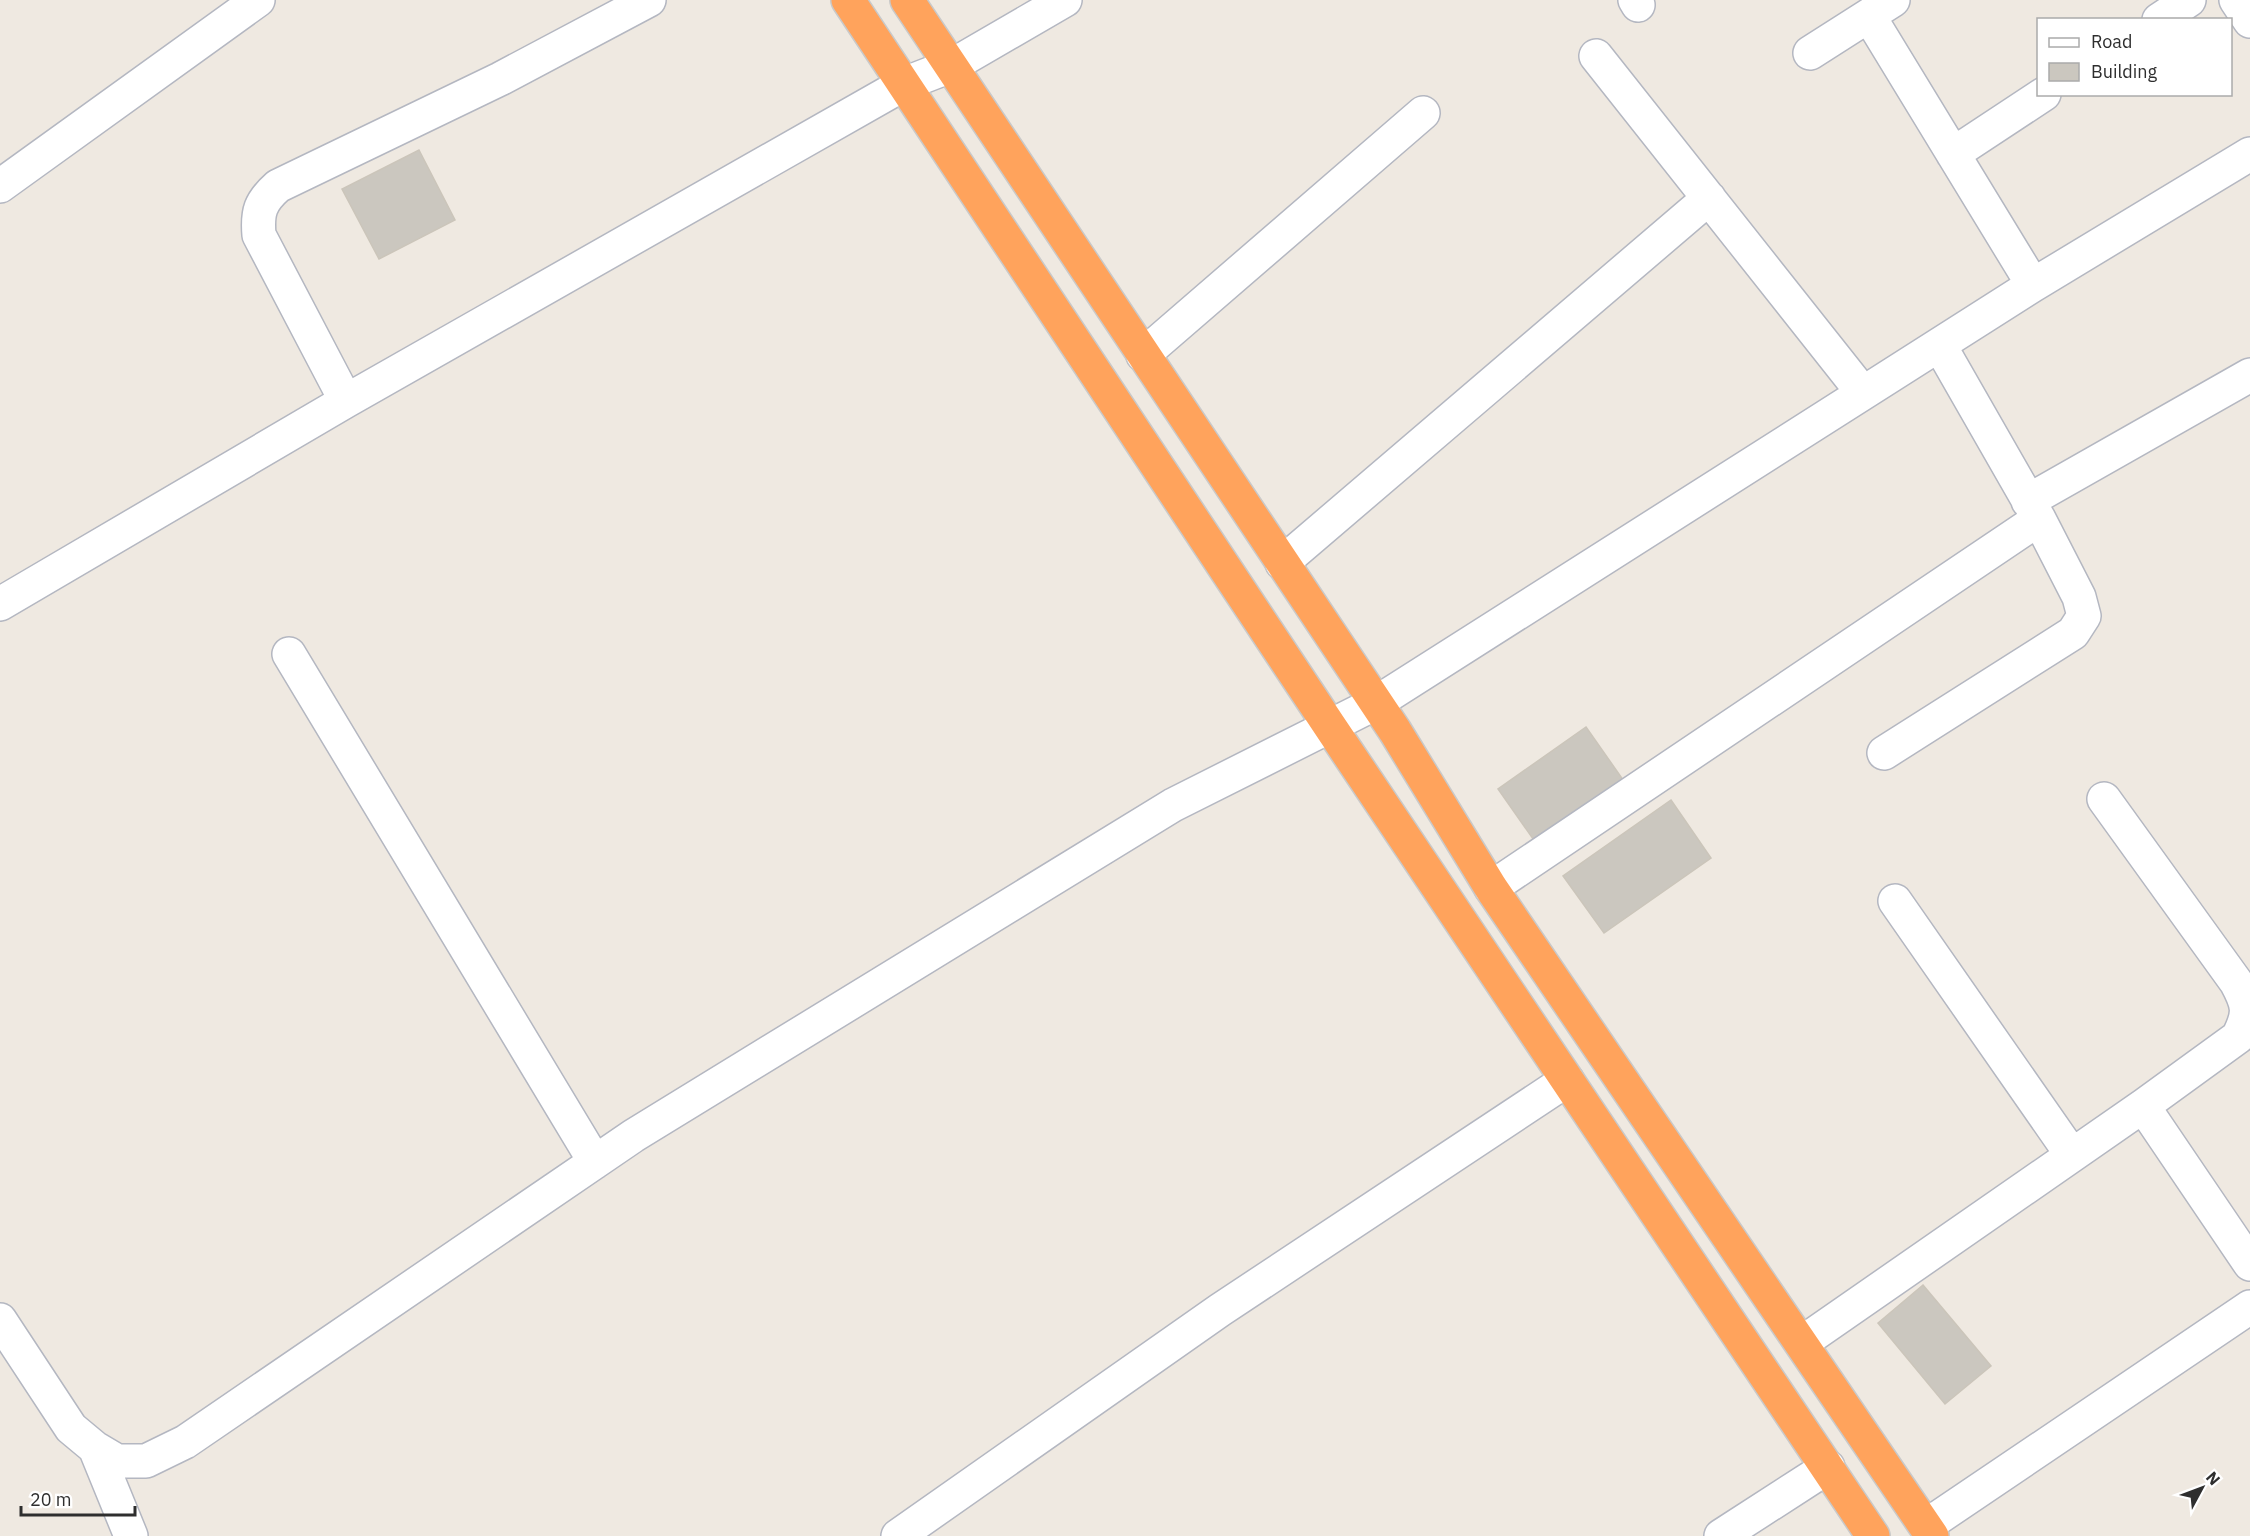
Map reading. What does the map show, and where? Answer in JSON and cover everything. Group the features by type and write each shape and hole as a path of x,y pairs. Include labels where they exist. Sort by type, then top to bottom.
{"highway":[{"path":"848,0 1329,725 1873,1536"},
{"path":"907,0 953,65 1143,355 1376,703 1491,888 1803,1342 1929,1531"}],"street":[{"path":"0,186 258,0"},
{"path":"346,401 259,235 258,213 265,198 278,186 500,79 649,0"},
{"path":"0,604 346,401 904,84 953,65 1065,0"},
{"path":"2162,18 2189,0"},
{"path":"2236,0 2250,21"},
{"path":"1810,53 1881,8 1953,154 2033,285"},
{"path":"1596,56 1863,393"},
{"path":"1953,154 2041,96"},
{"path":"1143,355 1423,113"},
{"path":"0,1320 71,1428 95,1448 117,1461 146,1461 185,1442 595,1162 855,998 1173,806 1376,703 2033,285 2250,154"},
{"path":"1282,563 1709,198"},
{"path":"1884,753 2073,633 2084,616 2079,597 2034,510 1940,346"},
{"path":"1491,888 2034,510 2250,375"},
{"path":"289,654 595,1162"},
{"path":"1803,1342 2143,1106 2238,1037 2248,1021 2248,1004 2236,982 2104,799"},
{"path":"1895,901 2072,1155"},
{"path":"898,1536 1220,1310 1567,1080"},
{"path":"2143,1106 2250,1264"},
{"path":"1929,1531 2250,1306"},
{"path":"95,1448 131,1536"},
{"path":"1721,1536 1828,1467"}],"building":[{"path":"419,150 455,220 379,259 342,189"},
{"path":"1586,727 1626,784 1538,846 1498,789"},
{"path":"1671,800 1711,858 1604,933 1563,876"},
{"path":"1923,1285 1991,1366 1945,1404 1878,1323"}]}
